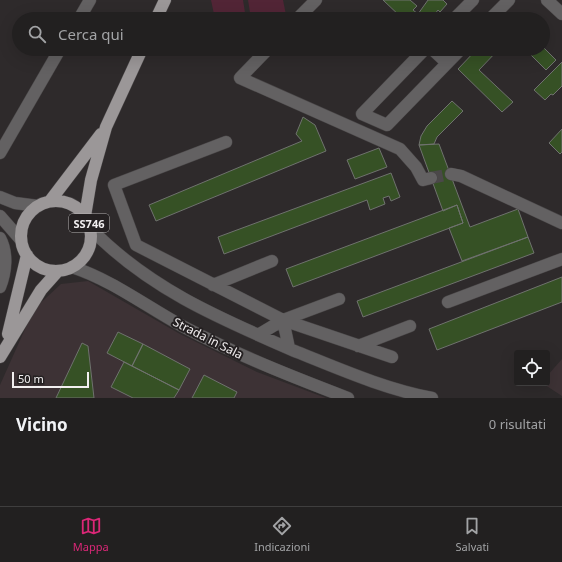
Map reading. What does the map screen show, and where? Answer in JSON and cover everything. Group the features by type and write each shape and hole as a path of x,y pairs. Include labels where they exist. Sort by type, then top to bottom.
{"main road":[{"path":"159,12 165,0"},
{"name":"SS746","path":"85,216 91,180 106,126 139,56"},
{"name":"SS746","path":"50,201 106,126"},
{"name":"SS746","path":"21,240 21,230 24,220 30,212 38,206 50,201 60,201 70,203 79,209 85,216 90,228 91,240 88,251 81,260 72,267 58,271"},
{"path":"0,357 41,290 58,271 40,267 27,255 21,240"},
{"path":"6,345 27,255"}],"street":[{"path":"83,12 90,0"},
{"path":"304,12 316,0"},
{"path":"461,12 472,0"},
{"path":"497,12 509,0"},
{"path":"547,0 562,14"},
{"path":"0,153 56,56"},
{"path":"261,56 240,78 400,149 416,167 423,180 431,178"},
{"path":"418,56 362,114 387,125 454,56"},
{"path":"440,56 447,63"},
{"path":"226,142 114,185 136,245 283,320 392,357"},
{"path":"451,174 461,176 562,223"},
{"path":"0,197 15,203 38,206"},
{"path":"0,216 21,240"},
{"name":"Strada in Sala","path":"90,228 111,249 140,272 197,306 258,335 368,382 427,398"},
{"path":"0,238 5,250 6,264 0,287"},
{"path":"448,302 562,259"},
{"path":"213,285 272,261"},
{"name":"Strada in Sala","path":"72,267 93,274 184,327 260,364 348,398"},
{"path":"258,335 283,320 339,299"},
{"path":"283,320 289,348"},
{"path":"358,346 410,326"},
{"path":"368,382 391,398"}],"shaded area":[{"path":"211,0 243,0 245,12 214,12"},
{"path":"248,0 283,0 285,12 250,12"},
{"path":"88,281 180,334 257,372 326,398 0,398 0,385 34,309 61,284"},
{"path":"562,359 562,396 547,386 550,386 550,373"}],"building":[{"path":"383,0 410,0 417,6 413,10 416,12 396,12"},
{"path":"428,0 443,0 447,4 440,12 438,10 436,12 419,12"},
{"path":"550,54 556,60 546,70 532,56 550,56"},
{"path":"470,56 492,56 479,70 513,102 502,112 458,69"},
{"path":"562,62 562,86 553,95 551,94 545,100 534,90"},
{"path":"452,101 463,111 437,137 434,144 419,145 421,136 427,126"},
{"path":"303,117 315,125 326,151 156,221 149,205 302,141 296,134"},
{"path":"562,129 562,152 560,154 549,143"},
{"path":"439,144 470,227 518,209 528,237 462,261 449,228 463,223 457,205 443,211 419,145"},
{"path":"379,148 387,167 355,179 347,160"},
{"path":"391,173 400,197 391,201 389,196 383,198 385,204 370,210 367,200 224,254 218,237"},
{"path":"457,205 463,223 293,287 286,269"},
{"path":"528,237 534,253 363,317 357,301"},
{"path":"562,277 562,302 437,350 429,329"},
{"path":"118,332 143,344 132,366 107,353"},
{"path":"82,343 88,346 94,398 56,398"},
{"path":"143,344 190,369 179,390 132,366"},
{"path":"124,362 179,390 174,398 133,398 111,387"},
{"path":"204,375 237,392 234,398 192,398"}],"tunnel":[{"path":"431,178 451,174"}]}
